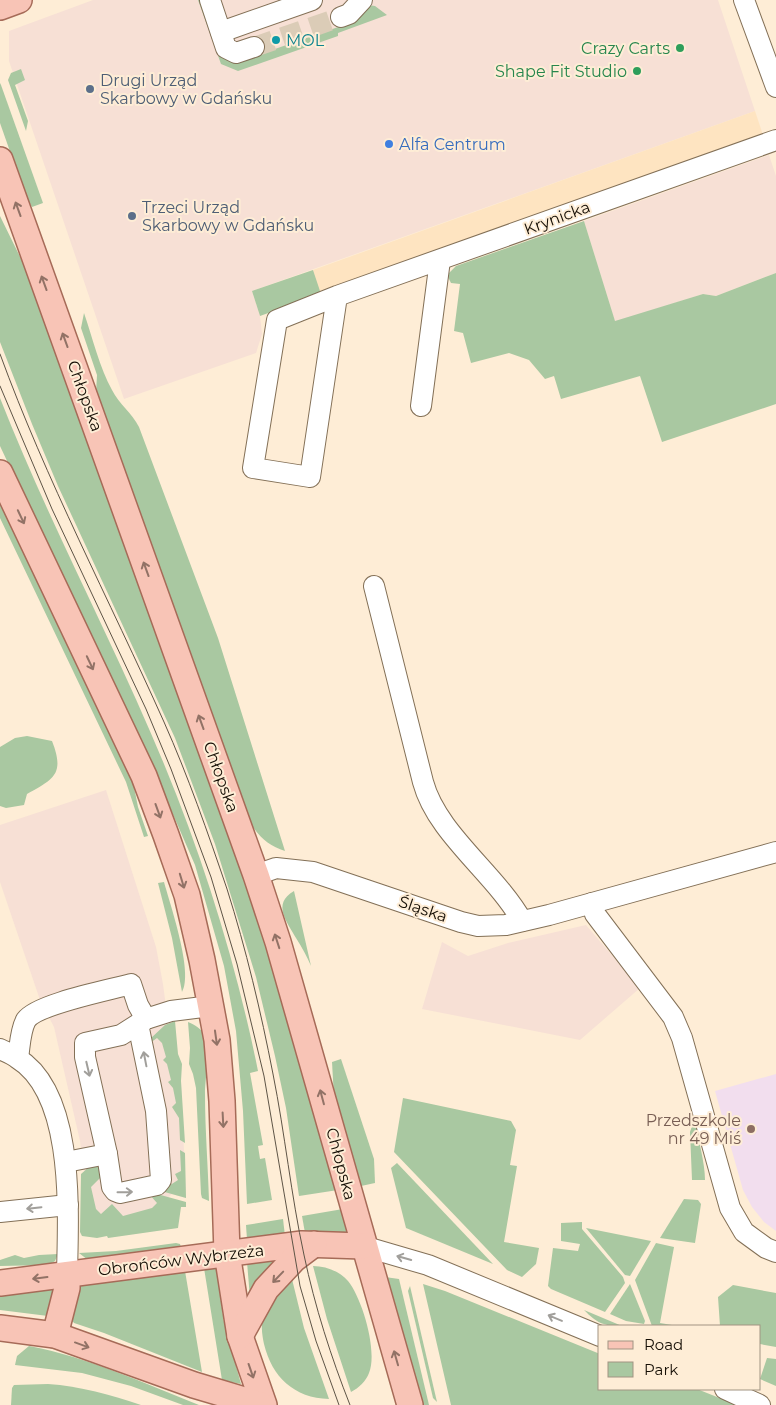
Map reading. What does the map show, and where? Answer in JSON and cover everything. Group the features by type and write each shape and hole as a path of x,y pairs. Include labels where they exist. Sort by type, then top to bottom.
{"main road":[{"path":"0,7 19,0"},
{"name":"Chłopska","path":"0,160 256,875 296,1003 363,1246 410,1405"},
{"path":"0,472 144,776 156,804 187,895 217,1040 222,1101 227,1253 240,1336 262,1405"},
{"path":"240,1336 266,1289 294,1259 314,1244"},
{"name":"Obrońców Wybrzeża","path":"0,1283 227,1253 314,1244 363,1246"},
{"path":"55,1335 67,1288 67,1274"},
{"path":"0,1328 55,1335 194,1385 262,1405"}],"street":[{"path":"210,0 224,43 230,51 236,53 254,47"},
{"path":"220,32 312,0"},
{"path":"341,17 349,14 362,0"},
{"path":"744,0 776,87"},
{"name":"Krynicka","path":"337,296 310,477 253,468 277,320 337,296 776,140"},
{"path":"421,406 440,260"},
{"path":"374,586 430,804 513,905 522,921"},
{"name":"Śląska","path":"256,875 276,868 313,872 436,914 478,926 491,927 592,903 776,852"},
{"path":"592,903 595,914 674,1017 682,1038 730,1208 744,1232 766,1248 776,1252"},
{"path":"18,1058 23,1026 26,1020 36,1012 50,1006 130,984 142,1022 156,1111 160,1182 157,1185 125,1194 115,1191 112,1187 108,1154 85,1057 86,1043 121,1035 142,1022 171,1011 211,1006"},
{"path":"0,1049 18,1058 35,1074 46,1090 57,1119 66,1162 68,1205 67,1274"},
{"path":"66,1162 108,1154"},
{"path":"0,1212 68,1205"},
{"path":"363,1246 428,1264 598,1335"},
{"path":"727,1390 760,1405"}],"shaded area":[{"path":"93,0 718,0 755,111 252,291 260,316 262,334 256,353 124,399 9,61 9,31"},
{"path":"755,111 763,135 321,297 313,270"},
{"path":"769,155 776,176 776,273 716,296 703,294 615,322 584,221"},
{"path":"106,790 156,947 170,1037 181,1081 186,1198 172,1194 152,1211 105,1224 93,1211 84,1171 80,1141 54,1027 40,1000 0,882 0,825"},
{"path":"586,925 640,988 580,1040 422,1009 442,942 468,956 508,943"},
{"name":"Przedszkole nr 49 Miś","path":"776,1074 776,1231 764,1222 752,1207 743,1190 715,1091"}],"green space":[{"path":"198,0 202,0 219,47 252,57 344,25 368,5 375,6 387,15 338,33 338,36 238,71 221,64"},
{"path":"21,69 25,80 15,85 28,121 26,131 8,80 11,73"},
{"path":"0,83 43,203 32,207 26,197 0,123"},
{"path":"0,216 27,271 262,929 338,1190 299,1196 286,1108 275,1056 256,977 215,844 175,738 58,486 0,342"},
{"path":"584,221 615,321 703,294 716,296 776,273 776,404 662,442 640,376 561,399 554,376 545,379 529,360 509,353 471,363 463,333 454,331 460,284 451,283 447,275 456,266"},
{"path":"313,270 321,294 260,316 252,291"},
{"path":"84,313 108,382 115,395 139,427 218,638 285,851 266,841 251,824 96,393 97,375 81,328"},
{"path":"0,398 39,491 124,672 164,764 206,877 230,954 258,1071 250,1073 263,1145 258,1146 260,1159 265,1158 272,1200 247,1204 243,1111 236,1031 224,966 195,865 165,796 0,446"},
{"path":"0,494 132,777 138,807 148,836 144,837 126,782 0,518"},
{"path":"27,736 52,741 57,761 55,774 44,784 27,794 24,805 6,808 0,806 0,747 15,738"},
{"path":"164,882 183,955 185,983 182,992 172,938 158,883"},
{"path":"294,891 311,966 283,914 283,902"},
{"path":"175,1021 178,1054 182,1064 181,1081 185,1143 180,1140 179,1118 172,1107 176,1103 173,1088 168,1082 171,1080 167,1064 163,1060 166,1057 162,1043 157,1038 150,1043 150,1039 165,1025"},
{"path":"188,1022 202,1032 207,1043 205,1107 209,1201 202,1198 201,1194 196,1088 189,1064"},
{"path":"341,1059 374,1159 375,1183 361,1186 334,1097 332,1062"},
{"path":"403,1098 511,1121 516,1130 510,1165 517,1166 504,1242 539,1248 536,1264 522,1277 507,1270 394,1152"},
{"path":"694,1120 703,1158 705,1180 692,1180 690,1132"},
{"path":"180,1150 185,1153 186,1198 161,1191 178,1180 175,1174 181,1171"},
{"path":"397,1163 493,1264 406,1228 391,1168"},
{"path":"97,1166 100,1168 101,1177 91,1187 96,1209 101,1214 112,1204 123,1216 152,1208 157,1203 150,1195 157,1194 186,1202 186,1207 181,1207 178,1228 108,1238 107,1236 97,1238 82,1236 80,1232 81,1174 89,1167"},
{"path":"684,1199 698,1200 701,1204 695,1243 660,1238"},
{"path":"343,1209 349,1233 305,1233 302,1216"},
{"path":"283,1219 285,1236 247,1240 246,1225"},
{"path":"582,1222 582,1229 623,1277 625,1283 605,1312 548,1286 553,1248 578,1251 580,1244 561,1241 561,1223"},
{"path":"586,1228 651,1241 630,1276 625,1275"},
{"path":"656,1243 674,1247 660,1323 672,1325 652,1325 635,1280"},
{"path":"180,1244 181,1247 88,1260 79,1253 116,1251"},
{"path":"58,1254 55,1261 49,1265 0,1266 0,1260 15,1255 24,1258"},
{"path":"288,1258 250,1298 247,1262"},
{"path":"313,1266 332,1270 341,1274 348,1281 358,1299 367,1325 371,1352 369,1373 366,1379 351,1392 327,1319"},
{"path":"216,1267 224,1322 241,1384 222,1380 204,1268"},
{"path":"185,1271 202,1372 74,1323 71,1319 78,1285"},
{"path":"291,1275 304,1328 329,1399 305,1395 286,1384 273,1366 264,1344 263,1317 273,1298"},
{"path":"385,1277 399,1279 429,1405 421,1405"},
{"path":"423,1284 445,1291 598,1353 598,1390 700,1390 737,1405 451,1405"},
{"path":"630,1284 645,1321 644,1324 626,1321 610,1314"},
{"path":"733,1285 776,1293 776,1347 761,1344 761,1325 720,1325 718,1297"},
{"path":"410,1286 437,1402 433,1398 408,1291"},
{"path":"54,1289 48,1316 0,1310 0,1295"},
{"path":"584,1310 620,1325 601,1323"},
{"path":"29,1346 94,1364 199,1405 183,1405 131,1386 82,1373 15,1365 17,1356"},
{"path":"767,1358 776,1359 776,1386 761,1379"},
{"path":"48,1384 95,1391 141,1405 11,1405 12,1388 14,1385"}],"tunnel":[{"path":"254,47 341,17"}],"tram line":[{"path":"0,354 37,447 173,742 227,889 247,958 268,1051 308,1274 336,1369 350,1405"},
{"path":"0,386 52,509 146,709 171,769 211,877 237,964 264,1076 300,1286 316,1341 339,1405"}],"place":[{"name":"MOL","path":"276,40"},
{"name":"Crazy Carts","path":"680,48"},
{"name":"Shape Fit Studio","path":"637,71"},
{"name":"Drugi Urząd Skarbowy w Gdańsku","path":"90,89"},
{"name":"Alfa Centrum","path":"389,144"},
{"name":"Trzeci Urząd Skarbowy w Gdańsku","path":"132,216"},
{"name":"Przedszkole nr 49 Miś","path":"751,1129"}]}
